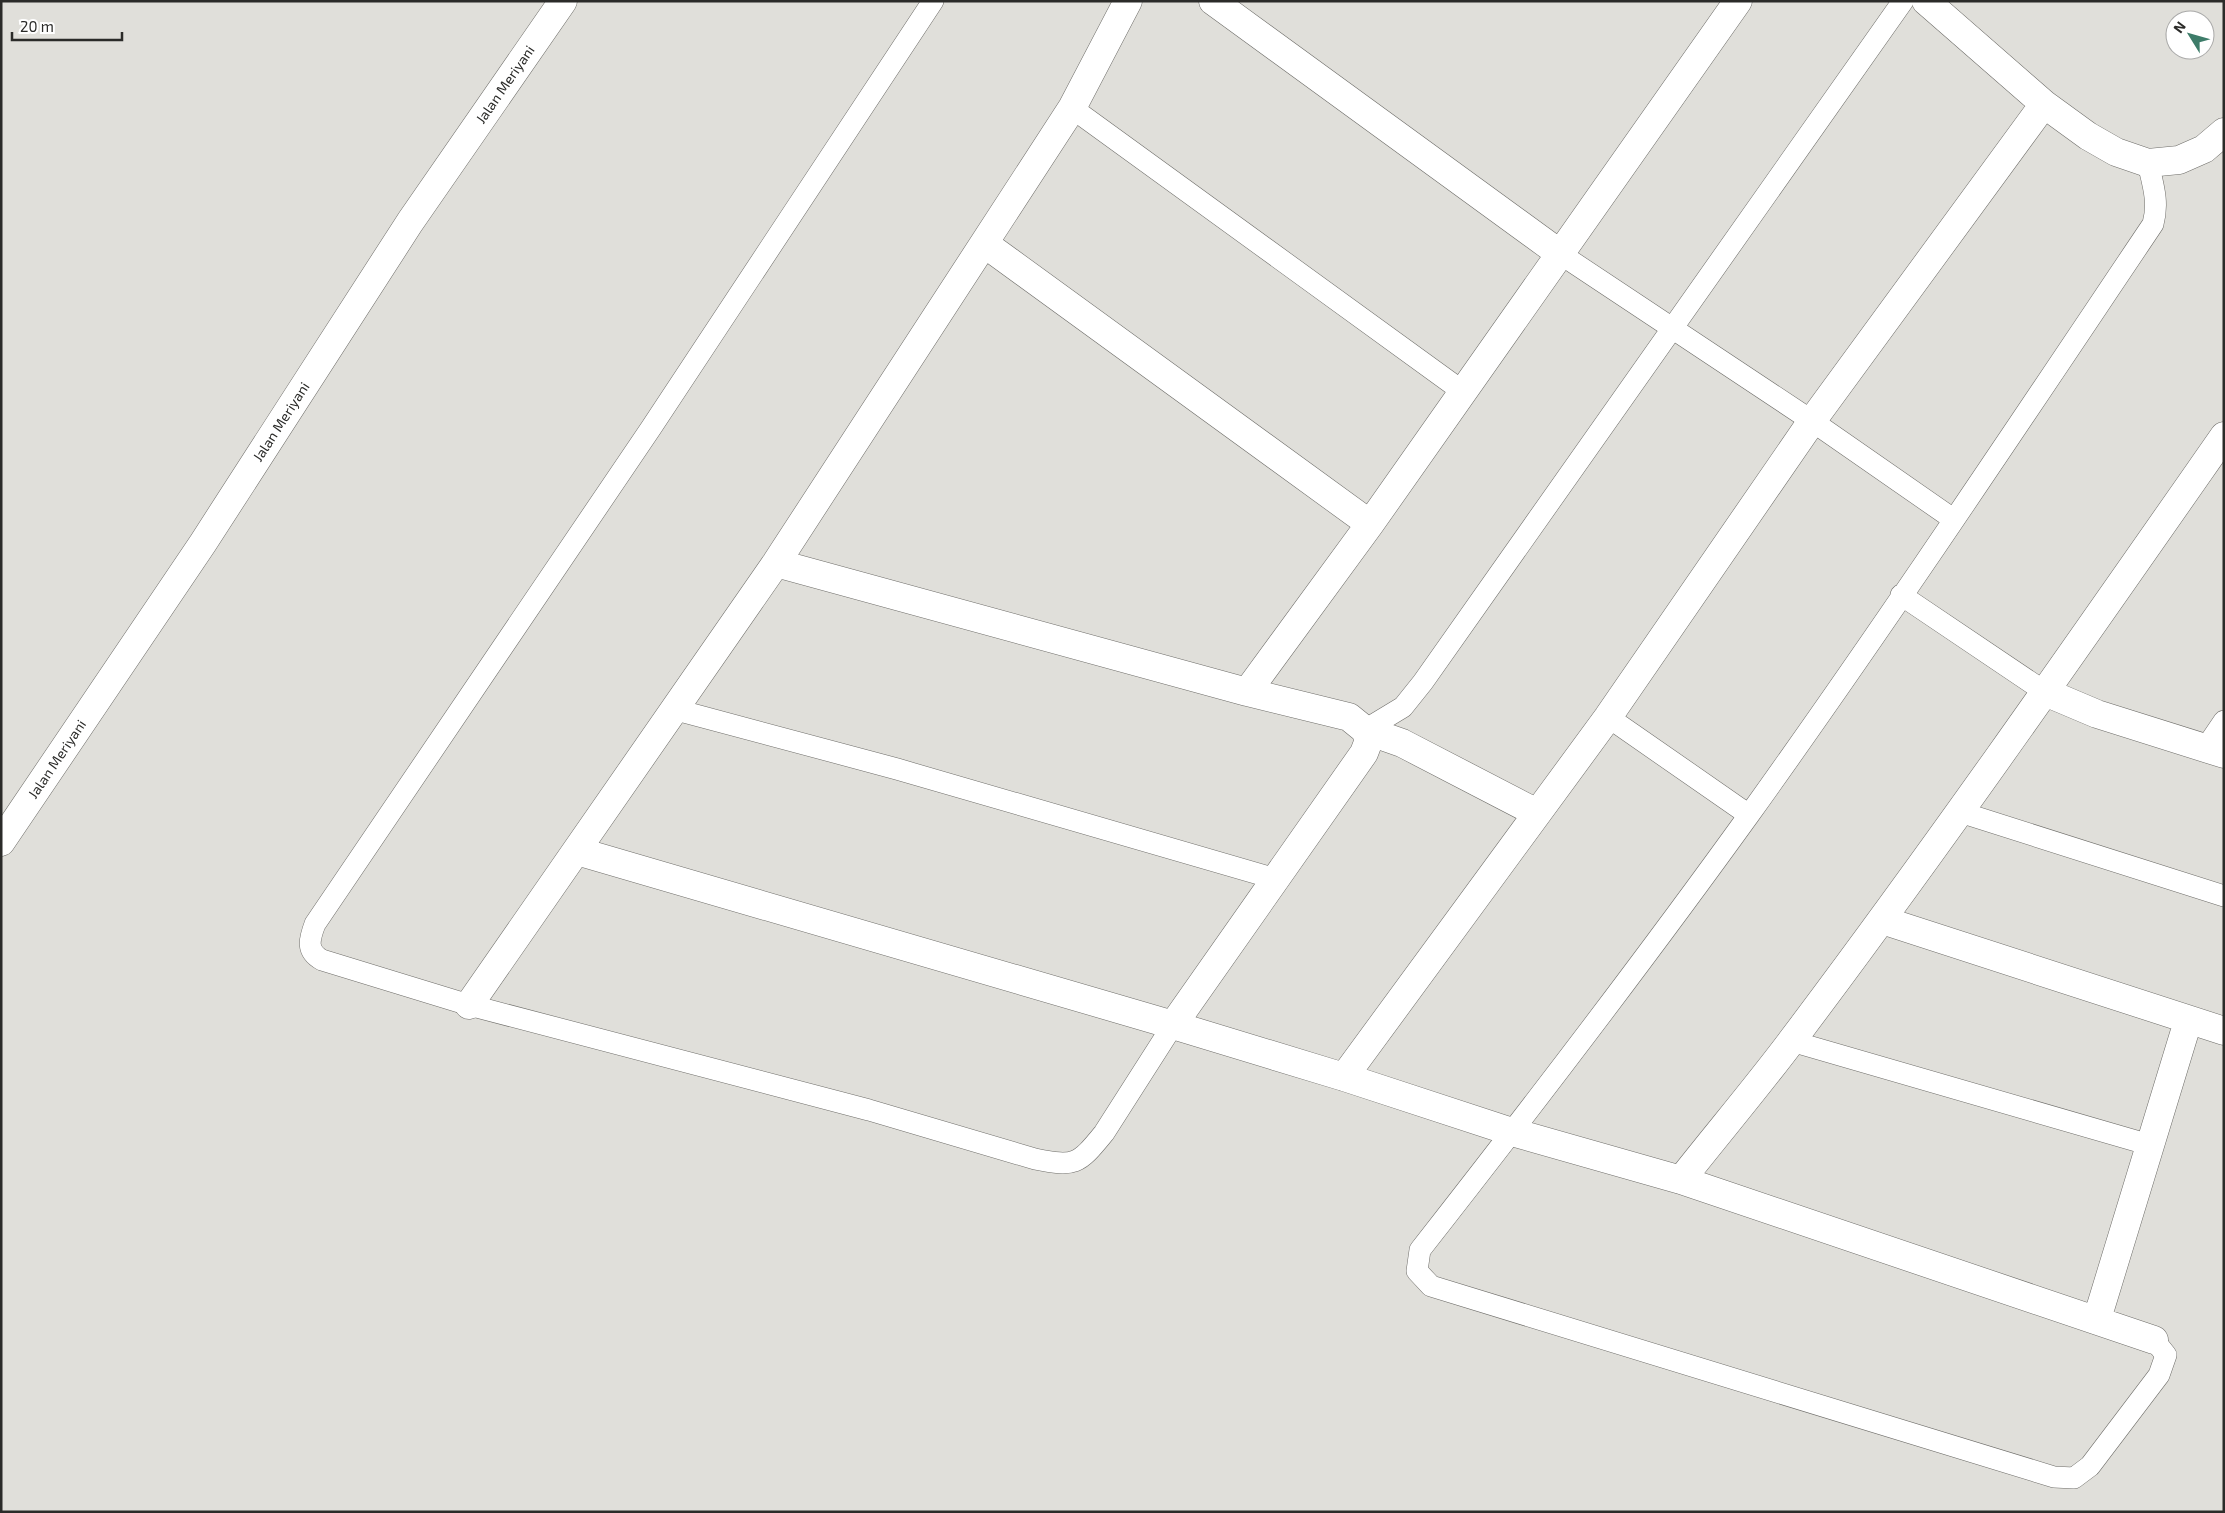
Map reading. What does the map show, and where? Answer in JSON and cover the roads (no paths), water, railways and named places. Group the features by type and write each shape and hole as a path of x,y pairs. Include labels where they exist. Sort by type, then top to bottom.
{"street":[{"name":"Jalan Meriyani","path":"1,842 208,535 410,222 562,1"},
{"path":"469,1006 776,563 1072,108 1128,1"},
{"path":"1213,1 1559,253"},
{"path":"1247,692 1370,524 1738,1"},
{"path":"1926,1 2044,104 2088,136 2116,152 2148,163 2179,160 2204,149 2224,132"},
{"path":"1344,1077 1608,717 1812,421 2044,104"},
{"path":"985,244 1370,524"},
{"path":"1681,1180 1791,1041 1882,920 2045,692 2224,436"},
{"path":"776,563 1247,692 1349,716 1365,730 1402,743 1537,814"},
{"path":"2045,692 2097,714 2214,751"},
{"path":"1173,1025 1364,753 1369,740 1365,730"},
{"path":"577,851 1173,1025 1344,1077 1512,1132 1681,1180 2154,1340"},
{"path":"1882,920 2188,1021 2224,1031"},
{"path":"2096,1319 2188,1021"}],"lane":[{"path":"933,1 651,428 315,924 309,943 310,950 322,960 469,1006 870,1110 1035,1159 1060,1164 1072,1163 1082,1158 1092,1148 1104,1133 1173,1025"},
{"path":"1365,730 1403,707 1422,682 1903,1"},
{"path":"1072,108 1462,391"},
{"path":"2148,163 2156,195 2157,210 2153,224 1954,519 1749,815 1512,1132 1420,1250 1417,1271 1431,1286 2054,1478 2074,1478 2090,1466 2159,1375 2166,1355 2154,1340"},
{"path":"1559,253 1812,421 1954,519"},
{"path":"1901,595 2045,692"},
{"path":"673,709 897,769 1276,879"},
{"path":"1608,717 1749,815"},
{"path":"2214,751 2224,721"},
{"path":"1960,812 2224,896"},
{"path":"1791,1041 2150,1145"}]}
